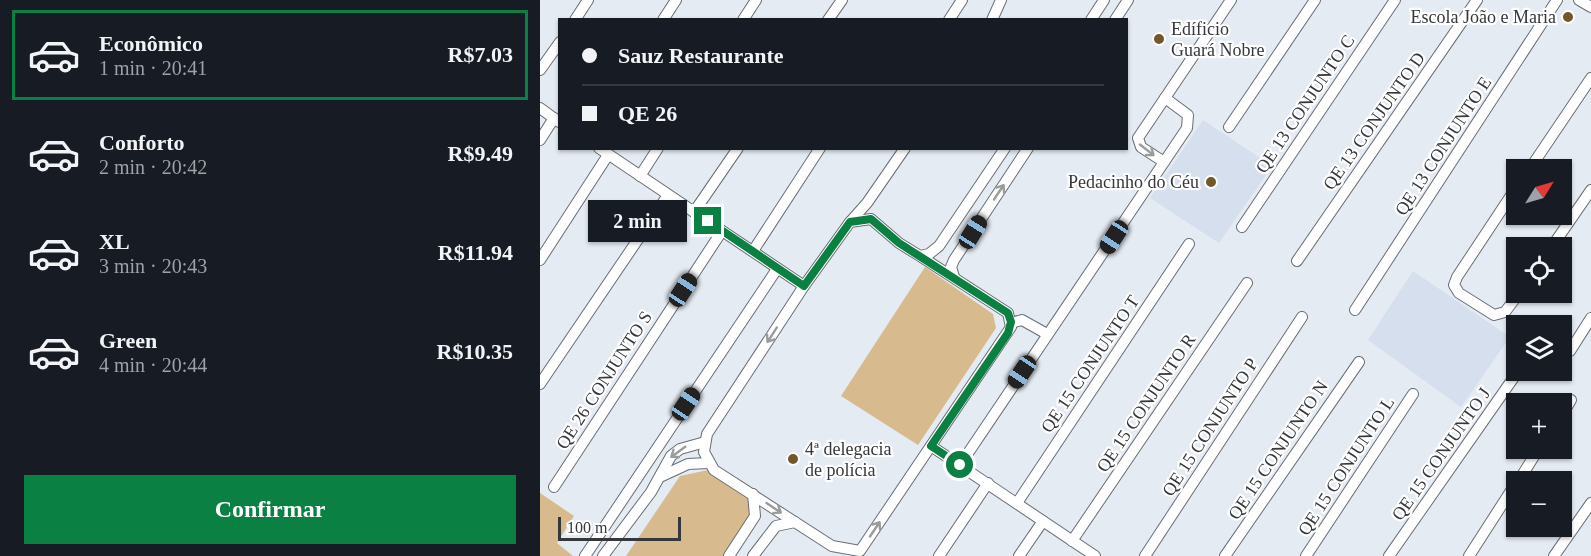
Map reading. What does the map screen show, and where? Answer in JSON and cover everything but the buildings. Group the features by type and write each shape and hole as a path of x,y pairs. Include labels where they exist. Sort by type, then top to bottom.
{"street":[{"path":"576,18 588,0"},
{"path":"664,18 676,0"},
{"path":"744,18 756,0"},
{"path":"829,18 842,0"},
{"path":"950,18 962,0"},
{"path":"993,18 1001,0"},
{"path":"1092,18 1104,0"},
{"path":"1116,18 1128,0"},
{"path":"1164,162 1141,147 1138,138 1231,0"},
{"path":"1228,127 1315,0"},
{"name":"QE 13 CONJUNTO C","path":"1242,227 1395,0"},
{"name":"QE 13 CONJUNTO D","path":"1297,261 1478,0"},
{"name":"QE 13 CONJUNTO E","path":"1355,310 1557,0"},
{"path":"1579,0 1591,6"},
{"path":"540,70 558,45"},
{"path":"1536,159 1591,78"},
{"path":"960,465 1047,334 1094,269 1189,123 1188,115 1165,98"},
{"path":"540,108 557,120 540,140"},
{"path":"640,176 657,150"},
{"path":"694,212 737,150"},
{"path":"753,252 819,150"},
{"path":"867,203 871,219 899,243 1008,313 1011,322 1008,333 859,554 835,551 753,494 722,478 708,463 704,452 705,442 707,435 804,286 904,150"},
{"path":"920,256 929,254 939,246 1004,150"},
{"path":"954,278 951,267 954,260 1027,150"},
{"path":"540,260 603,152 804,286"},
{"path":"1559,237 1591,190"},
{"path":"540,384 668,195"},
{"path":"1506,203 1456,277 1454,285 1459,293 1494,315 1505,312 1512,303"},
{"path":"966,207 982,218"},
{"path":"850,222 871,219"},
{"name":"QE 26 CONJUNTO S","path":"554,487 722,231"},
{"name":"QE 15 CONJUNTO T","path":"1017,503 1190,244"},
{"path":"585,556 777,269"},
{"name":"QE 15 CONJUNTO R","path":"1072,541 1247,283"},
{"name":"QE 15 CONJUNTO P","path":"1145,556 1302,317"},
{"path":"1572,348 1591,318"},
{"path":"1011,322 1022,320 1047,334"},
{"name":"QE 15 CONJUNTO N","path":"1226,556 1359,362"},
{"name":"QE 15 CONJUNTO J","path":"1389,556 1511,381"},
{"name":"QE 15 CONJUNTO L","path":"1306,556 1413,394"},
{"path":"603,556 651,492 675,453 687,446 705,442"},
{"path":"931,446 1095,556"},
{"path":"662,476 688,464 708,463"},
{"path":"634,482 651,492"},
{"path":"939,556 988,483"},
{"path":"729,556 755,516 753,494"},
{"path":"1469,556 1506,499"},
{"path":"1554,556 1591,503"},
{"path":"1019,556 1043,521"},
{"path":"753,556 776,526 795,522"}],"shaded area":[{"name":"Pedacinho do Céu","path":"1203,120 1272,166 1219,243 1150,198"},
{"path":"925,267 993,314 996,328 918,445 841,396"},
{"path":"1413,271 1506,334 1506,343 1461,407 1368,340"},
{"path":"708,470 752,500 756,507 730,556 626,556 680,476"},
{"path":"540,493 574,516 557,543 573,556 540,556"}],"place":[{"name":"Escola João e Maria","path":"1568,17"},
{"name":"Edíficio Guará Nobre","path":"1159,39"},
{"name":"Pedacinho do Céu","path":"1211,182"},
{"name":"4ª delegacia de polícia","path":"793,459"}],"route":[{"path":"708,221 804,286 850,222 871,219 899,243 1008,313 1011,327 1008,333 931,446 960,465"}]}
